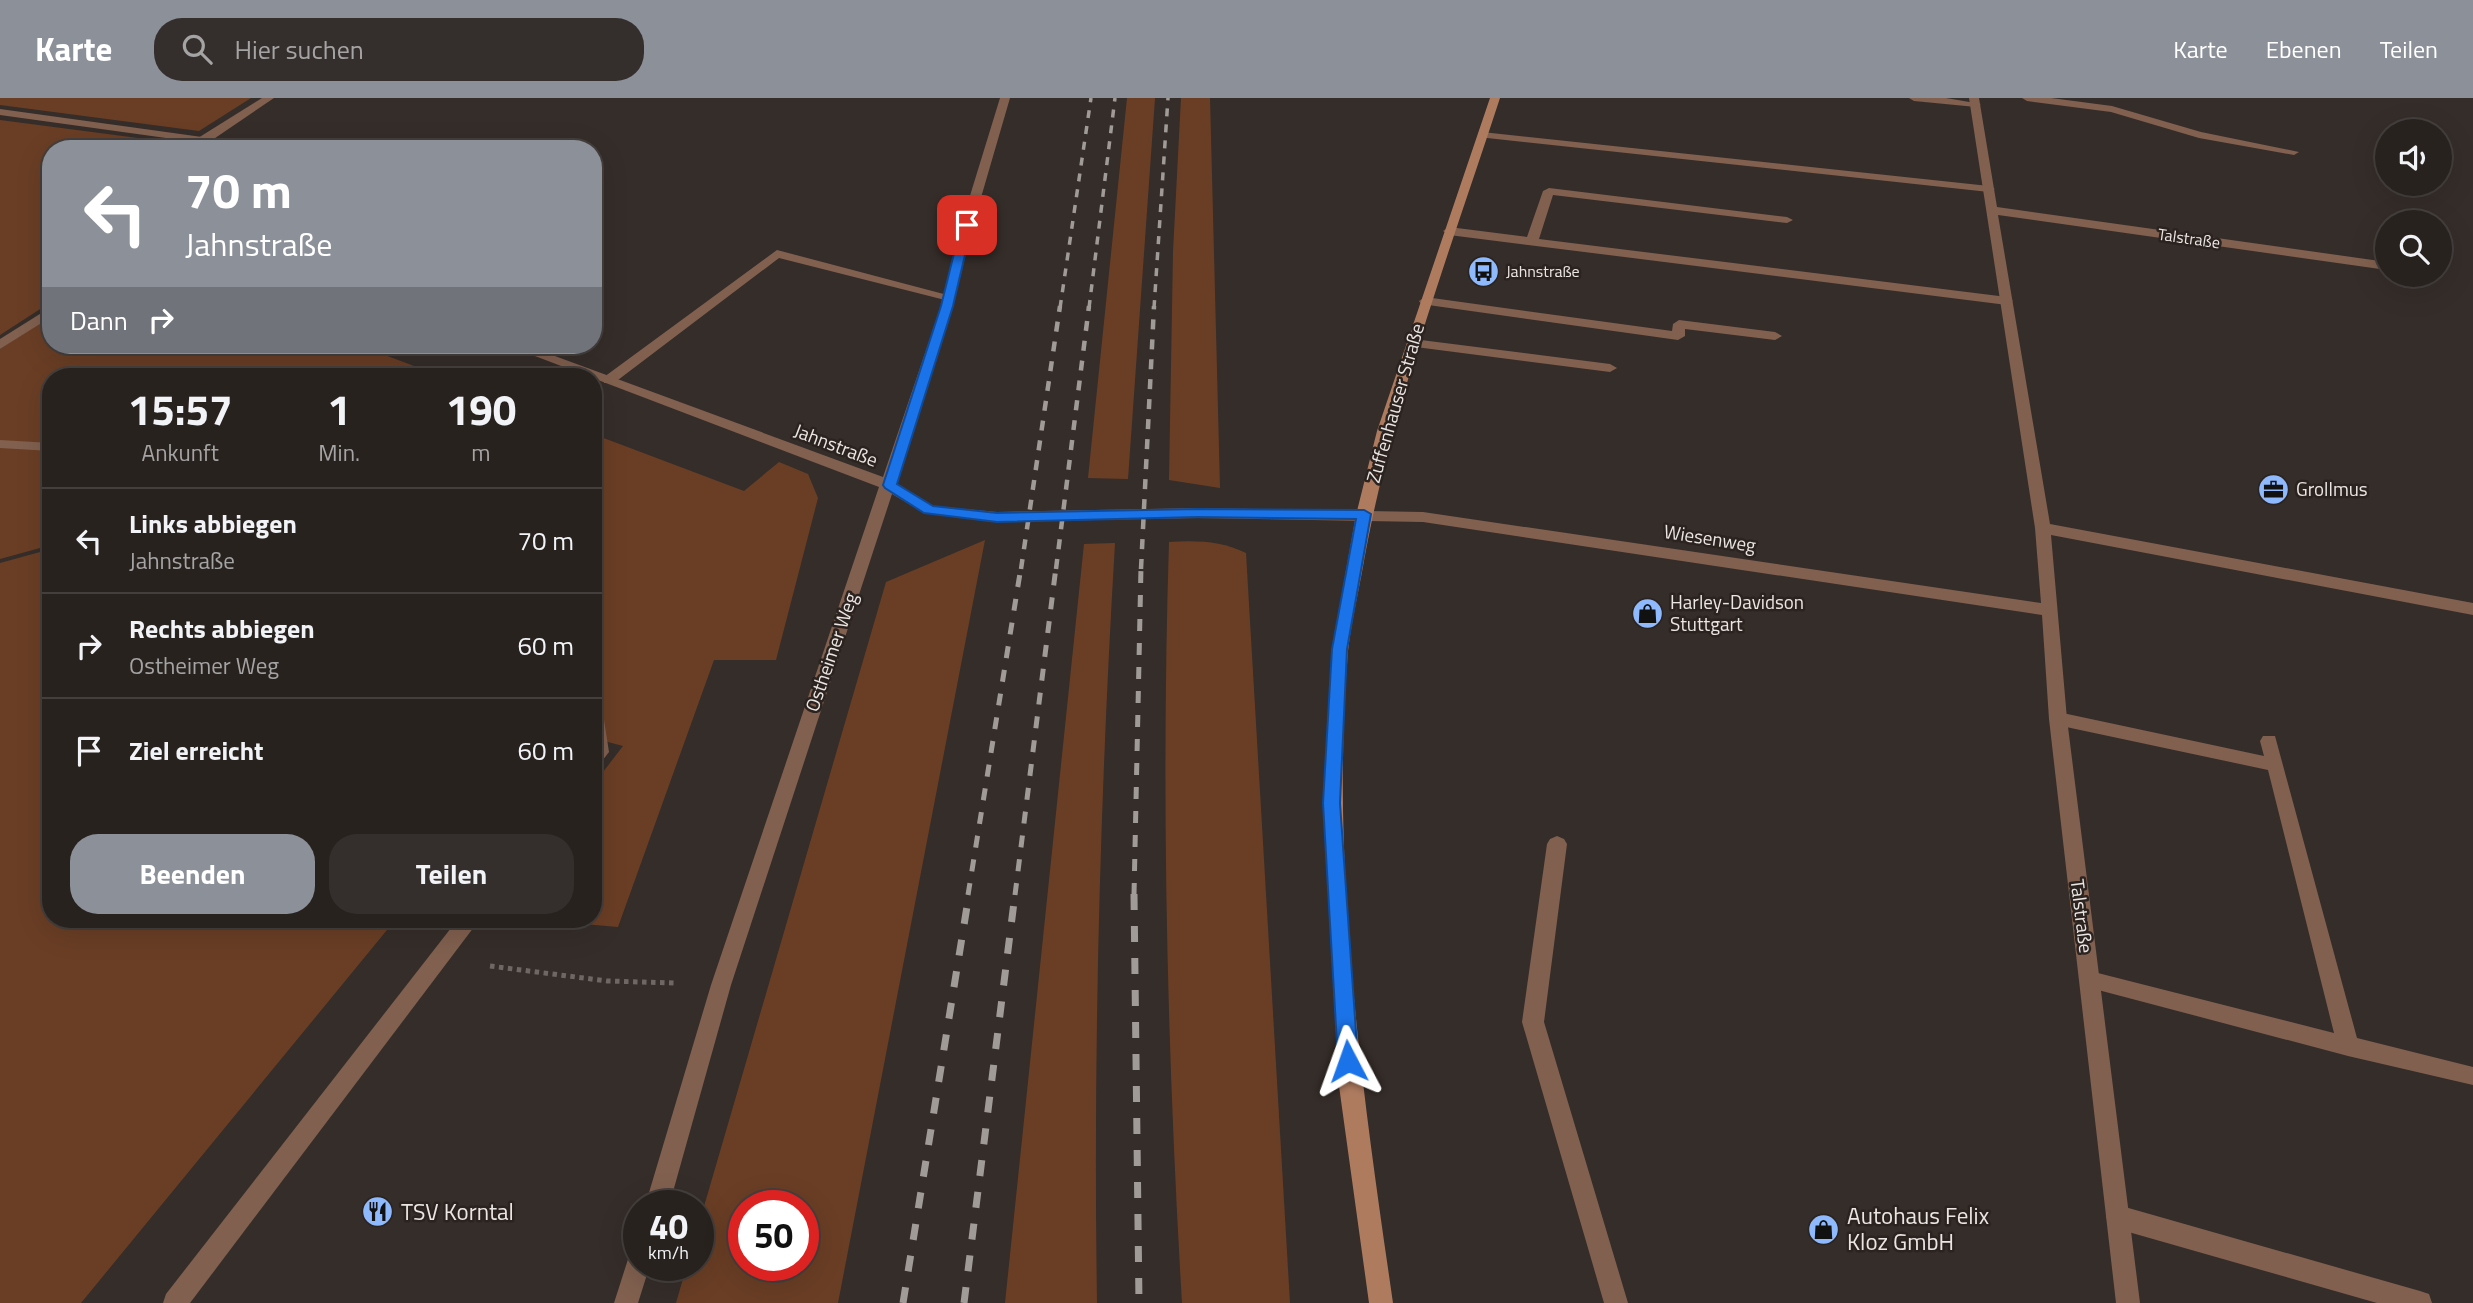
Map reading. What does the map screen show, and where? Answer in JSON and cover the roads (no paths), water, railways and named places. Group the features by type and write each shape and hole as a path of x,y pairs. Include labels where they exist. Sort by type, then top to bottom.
{"main road":[{"name":"Zuffenhauser Straße","path":"1381,1303 1350,1086 1332,803 1340,649 1364,514 1384,431 1494,98"}],"street":[{"path":"0,112 202,140 269,98"},
{"name":"Ostheimer Weg","path":"662,1190 721,985 820,682 889,485 949,297 1004,98"},
{"path":"1914,98 1975,101"},
{"path":"2027,98 2112,108 2199,135 2294,152"},
{"name":"Talstraße","path":"1975,101 2043,528 2058,719 2128,1303"},
{"path":"1482,135 1989,188"},
{"path":"1532,241 1549,191 1787,220"},
{"name":"Talstraße","path":"1992,210 2375,264"},
{"path":"1449,230 2007,301"},
{"path":"609,380 777,254 949,297"},
{"path":"1425,302 1678,336 1679,324 1775,336"},
{"path":"0,345 42,317"},
{"path":"1413,342 1611,369"},
{"name":"Jahnstraße","path":"538,354 576,368"},
{"name":"Jahnstraße","path":"602,377 889,485 929,510 997,517 1198,513 1364,514"},
{"path":"0,444 42,446"},
{"name":"Wiesenweg","path":"1364,514 1463,522 2049,610"},
{"path":"2043,528 2473,609"},
{"path":"2058,719 2276,765"},
{"path":"2269,741 2348,1046"},
{"path":"1557,844 1533,1022 1616,1303"},
{"path":"175,1303 463,928"},
{"path":"2090,980 2470,1076"},
{"path":"2118,1217 2420,1303"},
{"path":"626,1303 633,1281"}],"railway":[{"path":"1060,308 1091,98"},
{"path":"1089,308 1115,98"},
{"path":"1154,308 1168,98"},
{"path":"1021,569 1060,306"},
{"path":"1056,569 1089,306"},
{"path":"1141,569 1154,306"},
{"path":"968,895 1021,567"},
{"path":"1015,895 1056,567"},
{"path":"1134,895 1141,567"},
{"path":"903,1303 969,894"},
{"path":"964,1303 1015,894"},
{"path":"1134,895 1139,1303"}],"place":[{"name":"Jahnstraße","path":"1483,271"},
{"name":"Grollmus","path":"2273,489"},
{"name":"Harley-Davidson Stuttgart","path":"1647,613"},
{"name":"TSV Korntal","path":"378,1212"},
{"name":"Autohaus Felix Kloz GmbH","path":"1824,1229"}]}
